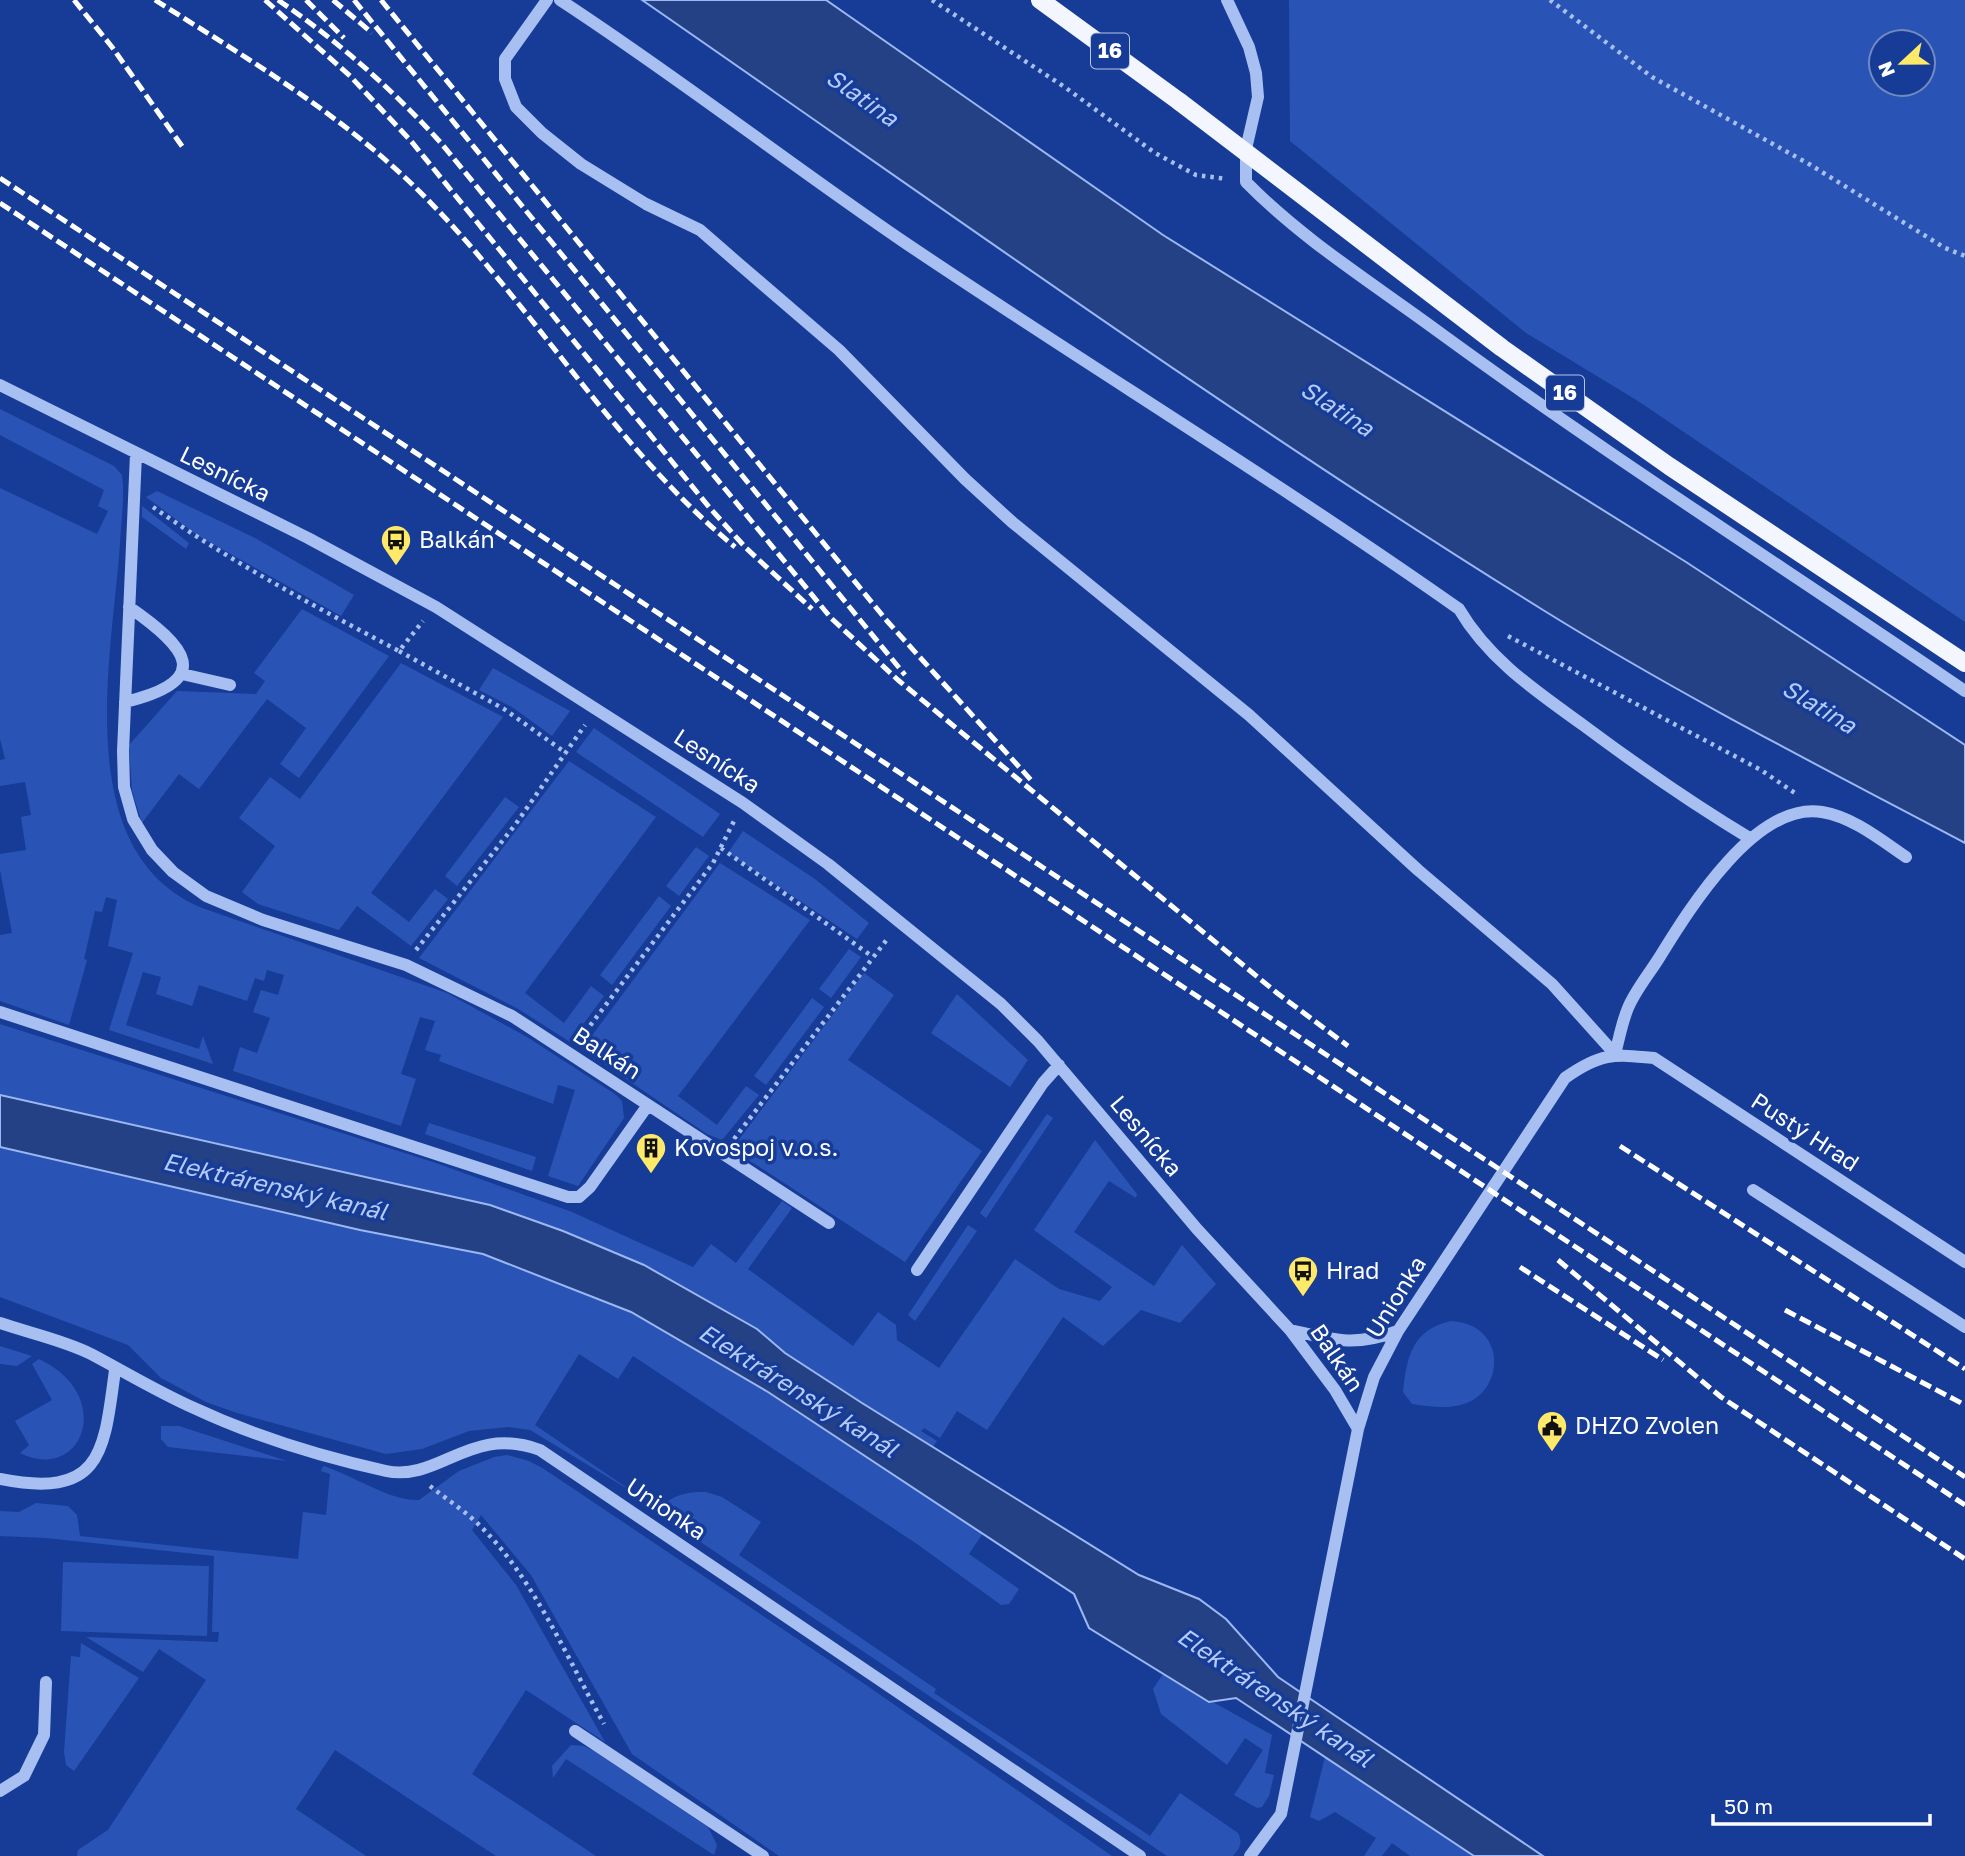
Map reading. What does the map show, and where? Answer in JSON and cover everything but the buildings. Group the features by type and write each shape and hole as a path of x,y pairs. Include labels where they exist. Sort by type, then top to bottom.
{"main road":[{"name":"16","path":"1040,0 1180,102 1525,364 1669,466 1965,663"}],"street":[{"path":"547,0 505,60 505,79 516,107 542,133 581,164 646,204 699,230 739,264 839,350 965,479 1012,522 1249,715 1418,870 1552,984 1615,1054"},
{"path":"560,0 623,41 901,240 1102,374 1208,439 1459,609 1473,633 1495,658 1673,792 1751,839"},
{"path":"1227,0 1250,47 1256,73 1258,97 1246,149 1246,182 1328,251 1551,414 1965,691"},
{"name":"Lesnícka","path":"0,385 308,538 436,607 743,803 901,921 1001,1004 1059,1065 1197,1229 1290,1330"},
{"name":"Balkán","path":"136,454 124,787 133,819 152,850 173,872 206,896 263,920 406,965 512,1016 829,1223"},
{"path":"125,702 163,689 182,674 185,662 180,650 166,632 129,607"},
{"path":"182,674 230,685"},
{"path":"1615,1054 1628,1007 1700,892 1751,839 1798,813 1822,811 1867,830 1906,857"},
{"name":"Balkán","path":"0,1012 568,1197 579,1197 590,1187 648,1105"},
{"name":"Pustý Hrad","path":"1615,1054 1654,1058 1965,1262"},
{"name":"Unionka","path":"1250,1856 1281,1814 1358,1429 1374,1377 1398,1331 1565,1078 1586,1063 1615,1054"},
{"path":"917,1270 1043,1083 1059,1065"},
{"path":"1753,1190 1965,1327"},
{"name":"Unionka","path":"0,1323 89,1353 115,1370 197,1409 288,1443 389,1471 409,1471 486,1444 522,1444 540,1450 1140,1856"},
{"name":"Balkán","path":"1290,1330 1343,1341 1369,1342 1398,1331"},
{"name":"Balkán","path":"1290,1330 1335,1390 1358,1429"},
{"path":"0,1479 22,1483 57,1483 88,1470 105,1443 115,1370"},
{"path":"0,1791 24,1776 44,1735 46,1682"},
{"path":"575,1731 763,1856"}],"path":[{"path":"932,0 1066,88 1156,153 1196,175 1246,182"},
{"path":"1550,0 1652,77 1809,164 1945,248 1965,256"},
{"path":"134,496 264,579 504,709 566,753"},
{"path":"399,651 436,607"},
{"path":"1495,629 1580,677 1761,770 1822,811"},
{"path":"406,965 478,873 596,708"},
{"path":"569,1054 713,863 743,803"},
{"path":"721,848 873,957"},
{"path":"723,1154 901,921"},
{"path":"409,1471 476,1522 503,1551 524,1580 626,1763"}],"shaded area":[{"path":"1289,0 1965,0 1965,622 1638,401 1526,333 1290,141"},
{"path":"0,409 114,466 122,475 120,544 107,695 108,748 115,798 132,844 160,881 202,908 447,993 527,1037 615,1094 622,1101 624,1118 578,1186 548,1176 575,1090 558,1085 553,1104 439,1061 441,1055 425,1050 435,1021 420,1017 401,1074 416,1079 401,1126 233,1071 240,1047 257,1053 270,1018 253,1012 261,990 278,995 284,975 267,970 264,981 255,978 247,1001 199,985 192,1006 156,994 161,977 143,972 126,1025 199,1049 203,1036 213,1064 109,1030 133,953 108,946 117,900 106,897 102,912 95,911 84,959 87,960 69,1025 0,1001 0,935 12,933 0,870 0,854 26,850 21,817 31,815 25,782 0,786 0,760 5,759 0,739 0,488 97,534 108,511 98,506 104,490 0,435"},
{"path":"157,491 255,538 354,595 341,616 197,535 146,497"},
{"path":"142,506 189,543 186,549 142,517"},
{"path":"302,609 389,656 299,778 280,764 306,728 267,699 199,789 179,774 142,823 132,791 129,745 177,691 256,694 265,681 254,673"},
{"path":"401,663 503,717 371,893 409,922 435,889 448,899 411,946 357,906 339,930 258,904 242,892 275,846 239,818 270,777 300,799"},
{"path":"493,668 570,711 552,736 512,707 479,690"},
{"path":"594,728 720,814 703,837 576,752"},
{"path":"569,761 656,817 525,993 564,1023 591,986 604,996 570,1042 520,1010 419,958"},
{"path":"505,797 519,807 457,886 445,876"},
{"path":"743,831 815,879 869,923 857,939 728,853"},
{"path":"696,847 709,856 679,896 666,886"},
{"path":"720,863 810,920 678,1096 717,1125 746,1086 759,1095 722,1140 707,1134 582,1049"},
{"path":"659,896 671,906 612,985 600,975"},
{"path":"849,949 861,957 831,998 819,989"},
{"path":"864,973 894,995 848,1060 982,1151 905,1262 732,1149"},
{"path":"957,994 1028,1060 1010,1087 931,1033"},
{"path":"812,998 824,1007 766,1085 754,1076"},
{"path":"0,1024 436,1163 572,1212 693,1267 711,1244 736,1263 782,1201 792,1208 748,1269 853,1346 878,1312 896,1325 897,1340 939,1368 1015,1259 1059,1289 1100,1301 1112,1287 1034,1230 1095,1140 1137,1194 1136,1198 1109,1181 1074,1232 1154,1286 1182,1245 1216,1284 1180,1323 1141,1310 1103,1346 1063,1317 987,1430 957,1411 940,1438 924,1428 921,1431 937,1441 932,1448 785,1353 757,1329 644,1265 563,1231 490,1205 0,1095"},
{"path":"1047,1114 1053,1118 986,1218 980,1213"},
{"path":"429,1123 536,1157 532,1171 425,1134"},
{"path":"0,1147 360,1230 483,1254 631,1312 768,1392 983,1533 969,1554 1019,1589 1009,1604 1001,1605 917,1544 633,1356 618,1379 579,1354 535,1425 636,1494 530,1430 508,1427 469,1431 422,1449 386,1454 206,1402 161,1378 128,1345 0,1297"},
{"path":"968,1225 977,1231 915,1321 908,1315"},
{"path":"1451,1321 1474,1327 1488,1340 1494,1359 1491,1378 1480,1395 1464,1404 1442,1407 1412,1404 1403,1392 1414,1346 1428,1331"},
{"path":"0,1346 32,1356 17,1366 0,1364"},
{"path":"39,1359 63,1375 77,1393 83,1413 82,1431 74,1446 60,1456 42,1459 20,1453 29,1445 15,1421 52,1400 32,1364"},
{"path":"161,1426 179,1426 287,1461 168,1447 161,1439"},
{"path":"507,1455 529,1461 544,1469 866,1685 1112,1856 779,1856 632,1754 531,1575 481,1515 472,1530 516,1585 605,1742 526,1690 472,1774 596,1856 496,1856 335,1750 296,1809 366,1856 77,1856 78,1850 108,1830 206,1680 159,1649 143,1672 86,1637 218,1642 219,1632 212,1632 214,1556 46,1538 0,1536 0,1511 19,1512 36,1503 68,1506 77,1515 80,1536 298,1559 303,1512 326,1515 330,1474 321,1471 323,1466 383,1492 419,1500 459,1471 494,1457"},
{"path":"706,1492 722,1497 761,1522 739,1555 936,1689 934,1693 1150,1836 1180,1793 1238,1833 1240,1845 1233,1856 1167,1856 656,1512 666,1502 678,1496"},
{"path":"63,1562 209,1566 207,1636 61,1631"},
{"path":"81,1643 139,1678 74,1771 66,1765 64,1752 71,1656 80,1657"},
{"path":"1163,1674 1272,1735 1265,1773 1274,1775 1269,1796 1262,1807 1257,1808 1234,1795 1263,1750 1245,1738 1227,1765 1161,1714 1153,1689"},
{"path":"571,1745 584,1746 594,1751 708,1827 717,1845 714,1855 566,1759 553,1778 552,1766"},
{"path":"1325,1757 1474,1856 1410,1856 1392,1843 1382,1856 1364,1856 1376,1838 1335,1812 1319,1821 1310,1817"}],"water":[{"name":"Slatina","path":"642,0 826,0 1163,235 1686,562 1965,745 1965,843 1647,672 1428,537 1089,311"},
{"name":"Elektrárenský kanál","path":"0,1095 490,1205 563,1231 644,1265 757,1329 785,1353 862,1403 1139,1575 1199,1599 1226,1619 1278,1677 1543,1856 1474,1856 1236,1698 1209,1702 1089,1628 1074,1594 768,1392 631,1312 483,1254 360,1230 0,1147"}],"railway":[{"path":"74,0 112,47 184,149"},
{"path":"155,0 296,91 395,168 425,197 503,284 651,466 691,508 735,547"},
{"path":"265,0 350,76 411,141 709,507 746,548 812,609"},
{"path":"278,0 364,67 441,143 831,618 898,680 1277,993 1348,1046"},
{"path":"306,0 344,38"},
{"path":"333,0 372,33"},
{"path":"354,0 905,675"},
{"path":"381,0 887,621 1031,780"},
{"path":"0,178 1965,1477"},
{"path":"0,203 1965,1505"},
{"path":"1620,1146 1965,1369"},
{"path":"1558,1260 1721,1397 1965,1559"},
{"path":"1520,1267 1663,1360"},
{"path":"1785,1310 1965,1405"}],"place":[{"name":"Balkán","path":"396,567"},
{"name":"Kovospoj v.o.s.","path":"651,1175"},
{"name":"Hrad","path":"1303,1298"},
{"name":"DHZO Zvolen","path":"1552,1453"}]}
